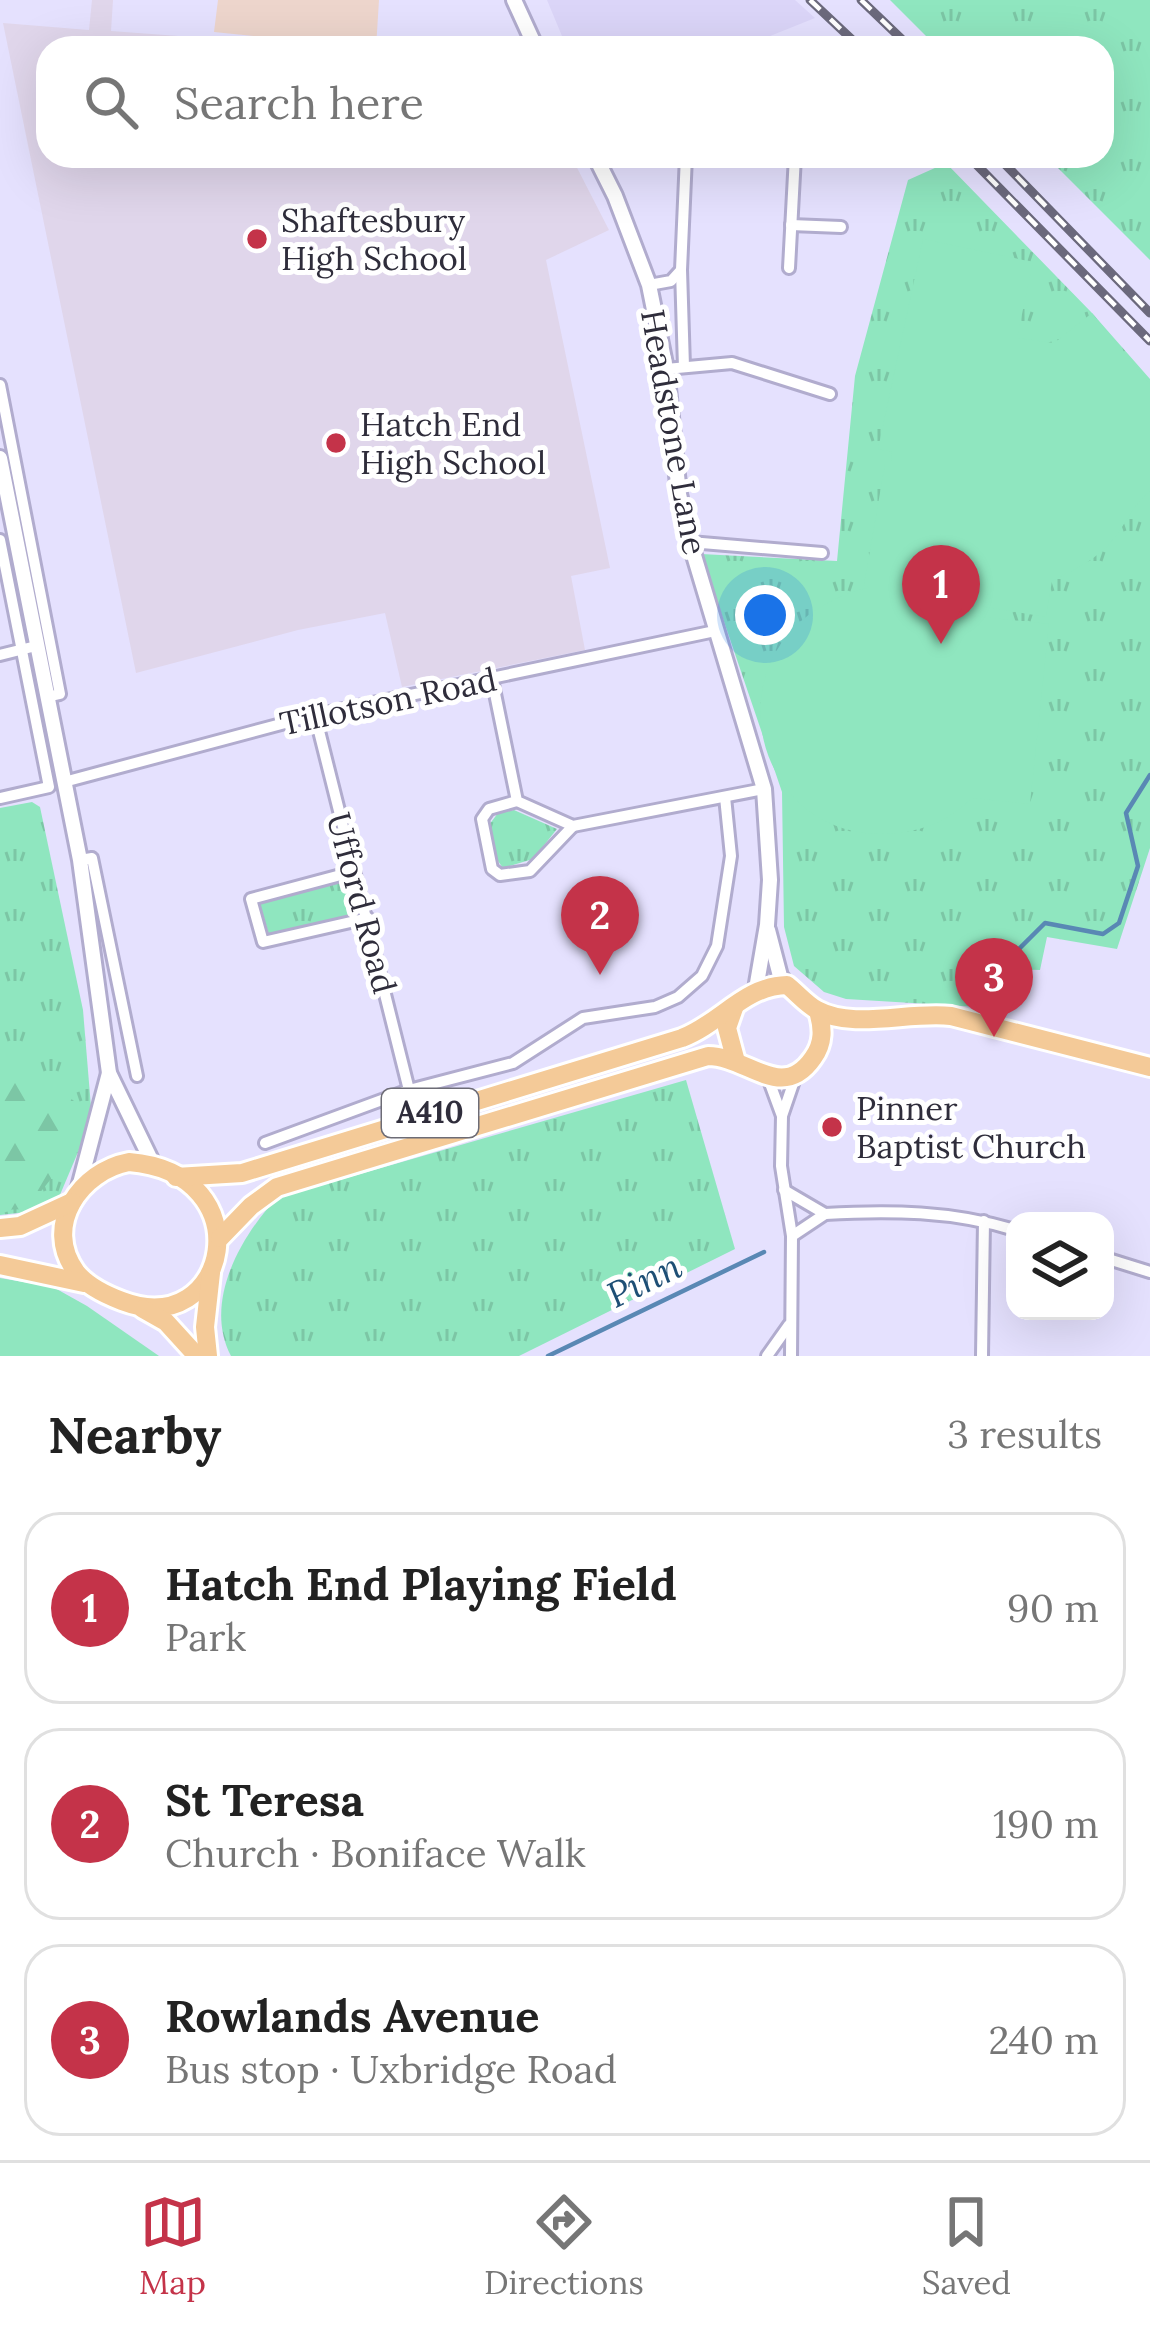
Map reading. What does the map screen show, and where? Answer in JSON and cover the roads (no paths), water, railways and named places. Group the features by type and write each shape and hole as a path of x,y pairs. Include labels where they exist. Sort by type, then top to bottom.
{"main road":[{"path":"818,1011 822,1040 812,1060 796,1075 768,1078 735,1058 727,1028 734,1008 756,989 787,985 818,1011 862,1020"},
{"name":"A410","path":"176,1177 242,1173 266,1166 682,1038 734,1008"},
{"path":"822,1040 862,1020 920,1012 1150,1067"},
{"name":"A410","path":"220,1238 262,1196 278,1187 707,1056 735,1058"},
{"path":"0,1228 20,1226 75,1196 98,1171 112,1165 154,1166 176,1177 198,1191 220,1238 205,1328 208,1356"},
{"path":"75,1196 65,1227 68,1255 88,1284"},
{"path":"0,1265 88,1284 141,1308 166,1322 197,1356"},
{"path":"141,1308 176,1304 202,1286 211,1273"}],"street":[{"path":"514,0 530,36"},
{"name":"Headstone Lane","path":"601,168 649,286 666,369 679,494 764,789 770,880 756,989"},
{"path":"684,367 681,269 685,168"},
{"path":"789,268 794,168"},
{"path":"791,225 842,227"},
{"path":"649,286 671,281 681,269"},
{"path":"666,369 732,363 830,394"},
{"path":"0,386 29,648 54,696"},
{"path":"5,454 54,696 57,784"},
{"path":"0,540 29,648 57,784 80,860 109,1073 154,1166"},
{"path":"690,542 822,553"},
{"name":"Tillotson Road","path":"0,798 315,715 715,631"},
{"path":"0,655 29,648"},
{"path":"493,679 517,801"},
{"name":"Ufford Road","path":"315,715 410,1090"},
{"path":"573,826 530,871 500,875 492,869 482,819 489,809 517,801 573,826 764,789"},
{"path":"265,1143 410,1090 513,1063 583,1018 655,1007 678,997 701,976 717,946 728,900 731,856 724,797"},
{"path":"80,860 92,858 137,1076"},
{"path":"352,872 251,898 263,942 368,918"},
{"name":"Headstone Lane","path":"767,925 780,976 787,985"},
{"path":"104,1042 130,1039"},
{"path":"75,1196 109,1073"},
{"path":"782,1116 796,1075"},
{"path":"768,1078 782,1116 784,1190 792,1236 791,1356"},
{"path":"784,1190 825,1214"},
{"path":"792,1236 825,1214 886,1210 984,1221 1006,1228"},
{"path":"982,1356 984,1221"},
{"path":"1114,1261 1150,1272"},
{"path":"766,1356 792,1321"}],"waterway":[{"path":"974,993 977,974 989,957 1017,951 1045,923 1103,934 1119,923 1138,866 1126,813 1150,775"},
{"name":"Pinn","path":"548,1356 764,1252"}],"railway":[{"path":"810,0 848,36"},
{"path":"861,0 898,36"},
{"path":"980,168 1150,341"},
{"path":"1009,168 1150,313"}],"place":[{"name":"Shaftesbury High School","path":"257,239"},
{"name":"Hatch End High School","path":"336,443"},
{"name":"Hatch End Playing Field","path":"941,644"},
{"name":"St Teresa","path":"600,975"},
{"name":"Rowlands Avenue","path":"994,1037"},
{"name":"Pinner Baptist Church","path":"832,1127"}]}
